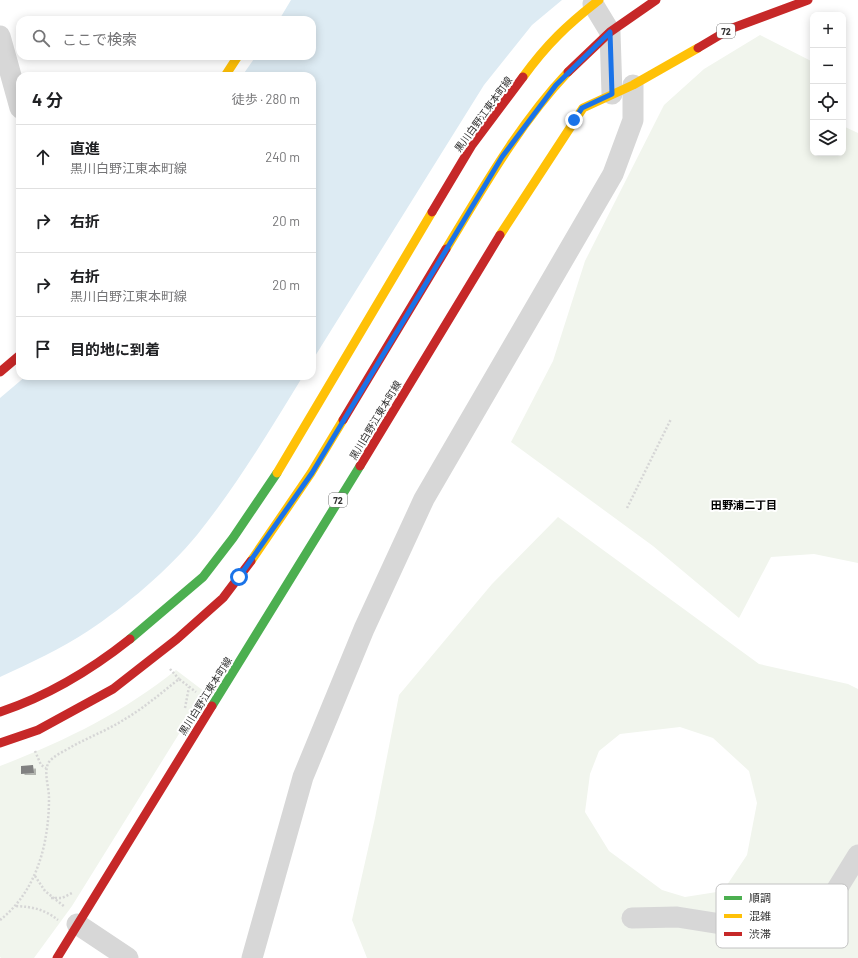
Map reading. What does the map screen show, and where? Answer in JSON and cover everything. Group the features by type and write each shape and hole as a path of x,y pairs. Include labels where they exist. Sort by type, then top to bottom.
{"main road":[{"path":"0,743 38,730 113,689 177,639 223,598 255,556 312,473 502,157 556,85 610,32 656,0"},
{"name":"黒川白野江東本町線","path":"57,958 65,922 379,437 496,242 582,108 634,85 730,29 808,0"},
{"name":"黒川白野江東本町線","path":"0,712 28,703 98,664 204,578 289,456 472,145 543,50 568,24 596,2"},
{"path":"228,72 235,60"},
{"path":"0,372 16,358"}],"street":[{"path":"596,2 610,32 612,94"},
{"path":"0,36 16,94"},
{"path":"252,958 303,777 364,629 424,499 613,174 633,120 634,85"},
{"path":"840,884 858,855"},
{"path":"632,918 677,917 716,924"},
{"path":"65,922 128,958"}],"path":[{"path":"627,508 671,419"},
{"path":"170,669 179,679 198,693"},
{"path":"0,920 16,906 35,876 46,843 49,819 49,797 46,768 50,761 60,754 126,719 179,679"},
{"path":"182,713 186,706 189,687"},
{"path":"34,748 41,765 46,768"},
{"path":"16,906 36,908 49,912 65,922 66,908 51,898 35,876"},
{"path":"51,898 62,898 73,893 77,886"}],"shaded area":[{"path":"291,0 562,0 532,25 484,85 316,355 316,72 245,72 253,60 316,60 316,16 281,16"},
{"path":"760,35 810,60 810,156 846,156 846,127 858,133 858,563 814,554 771,557 739,618 653,546 511,442 553,361 585,261 664,105 704,69"},
{"path":"21,380 301,380 253,457 226,497 186,548 160,574 132,599 78,638 0,677 0,398"},
{"path":"558,517 759,664 848,684 858,689 858,958 367,958 352,920 375,818 399,695 492,584","holes":["680,727 713,738 749,771 757,803 747,855 728,884 848,884 848,948 716,948 716,892 685,897 662,890 609,851 585,812 590,774 599,751 620,734"]},
{"path":"176,670 205,692 72,906 34,958 1,958 0,766 47,747 114,713"}],"building":[{"path":"33,765 34,773 21,774 21,766"}],"traffic: fast":[{"path":"212,706 360,466"},
{"path":"130,639 203,577 233,538 277,473"}],"traffic: slow":[{"path":"523,77 540,55 558,36 599,0"},
{"path":"500,235 583,108 633,85 698,48"},
{"path":"228,72 235,60"},
{"path":"446,249 502,157 533,113 568,72"},
{"path":"277,473 432,212"},
{"path":"251,561 311,473 343,420"}],"traffic: jam":[{"path":"568,72 610,32 656,0"},
{"path":"698,48 730,29 808,0"},
{"path":"432,212 472,145 523,77"},
{"path":"360,466 500,235"},
{"path":"343,420 446,249"},
{"path":"0,372 16,358"},
{"path":"0,743 38,730 113,689 177,639 223,598 251,561"},
{"path":"0,712 18,706 52,690 84,672 130,639"},
{"path":"57,958 212,706"}],"district":[{"name":"田野浦二丁目","path":"744,504"}],"route":[{"path":"239,577 312,473 502,157 556,85 584,55 610,32 612,94 582,108 574,120"}]}
